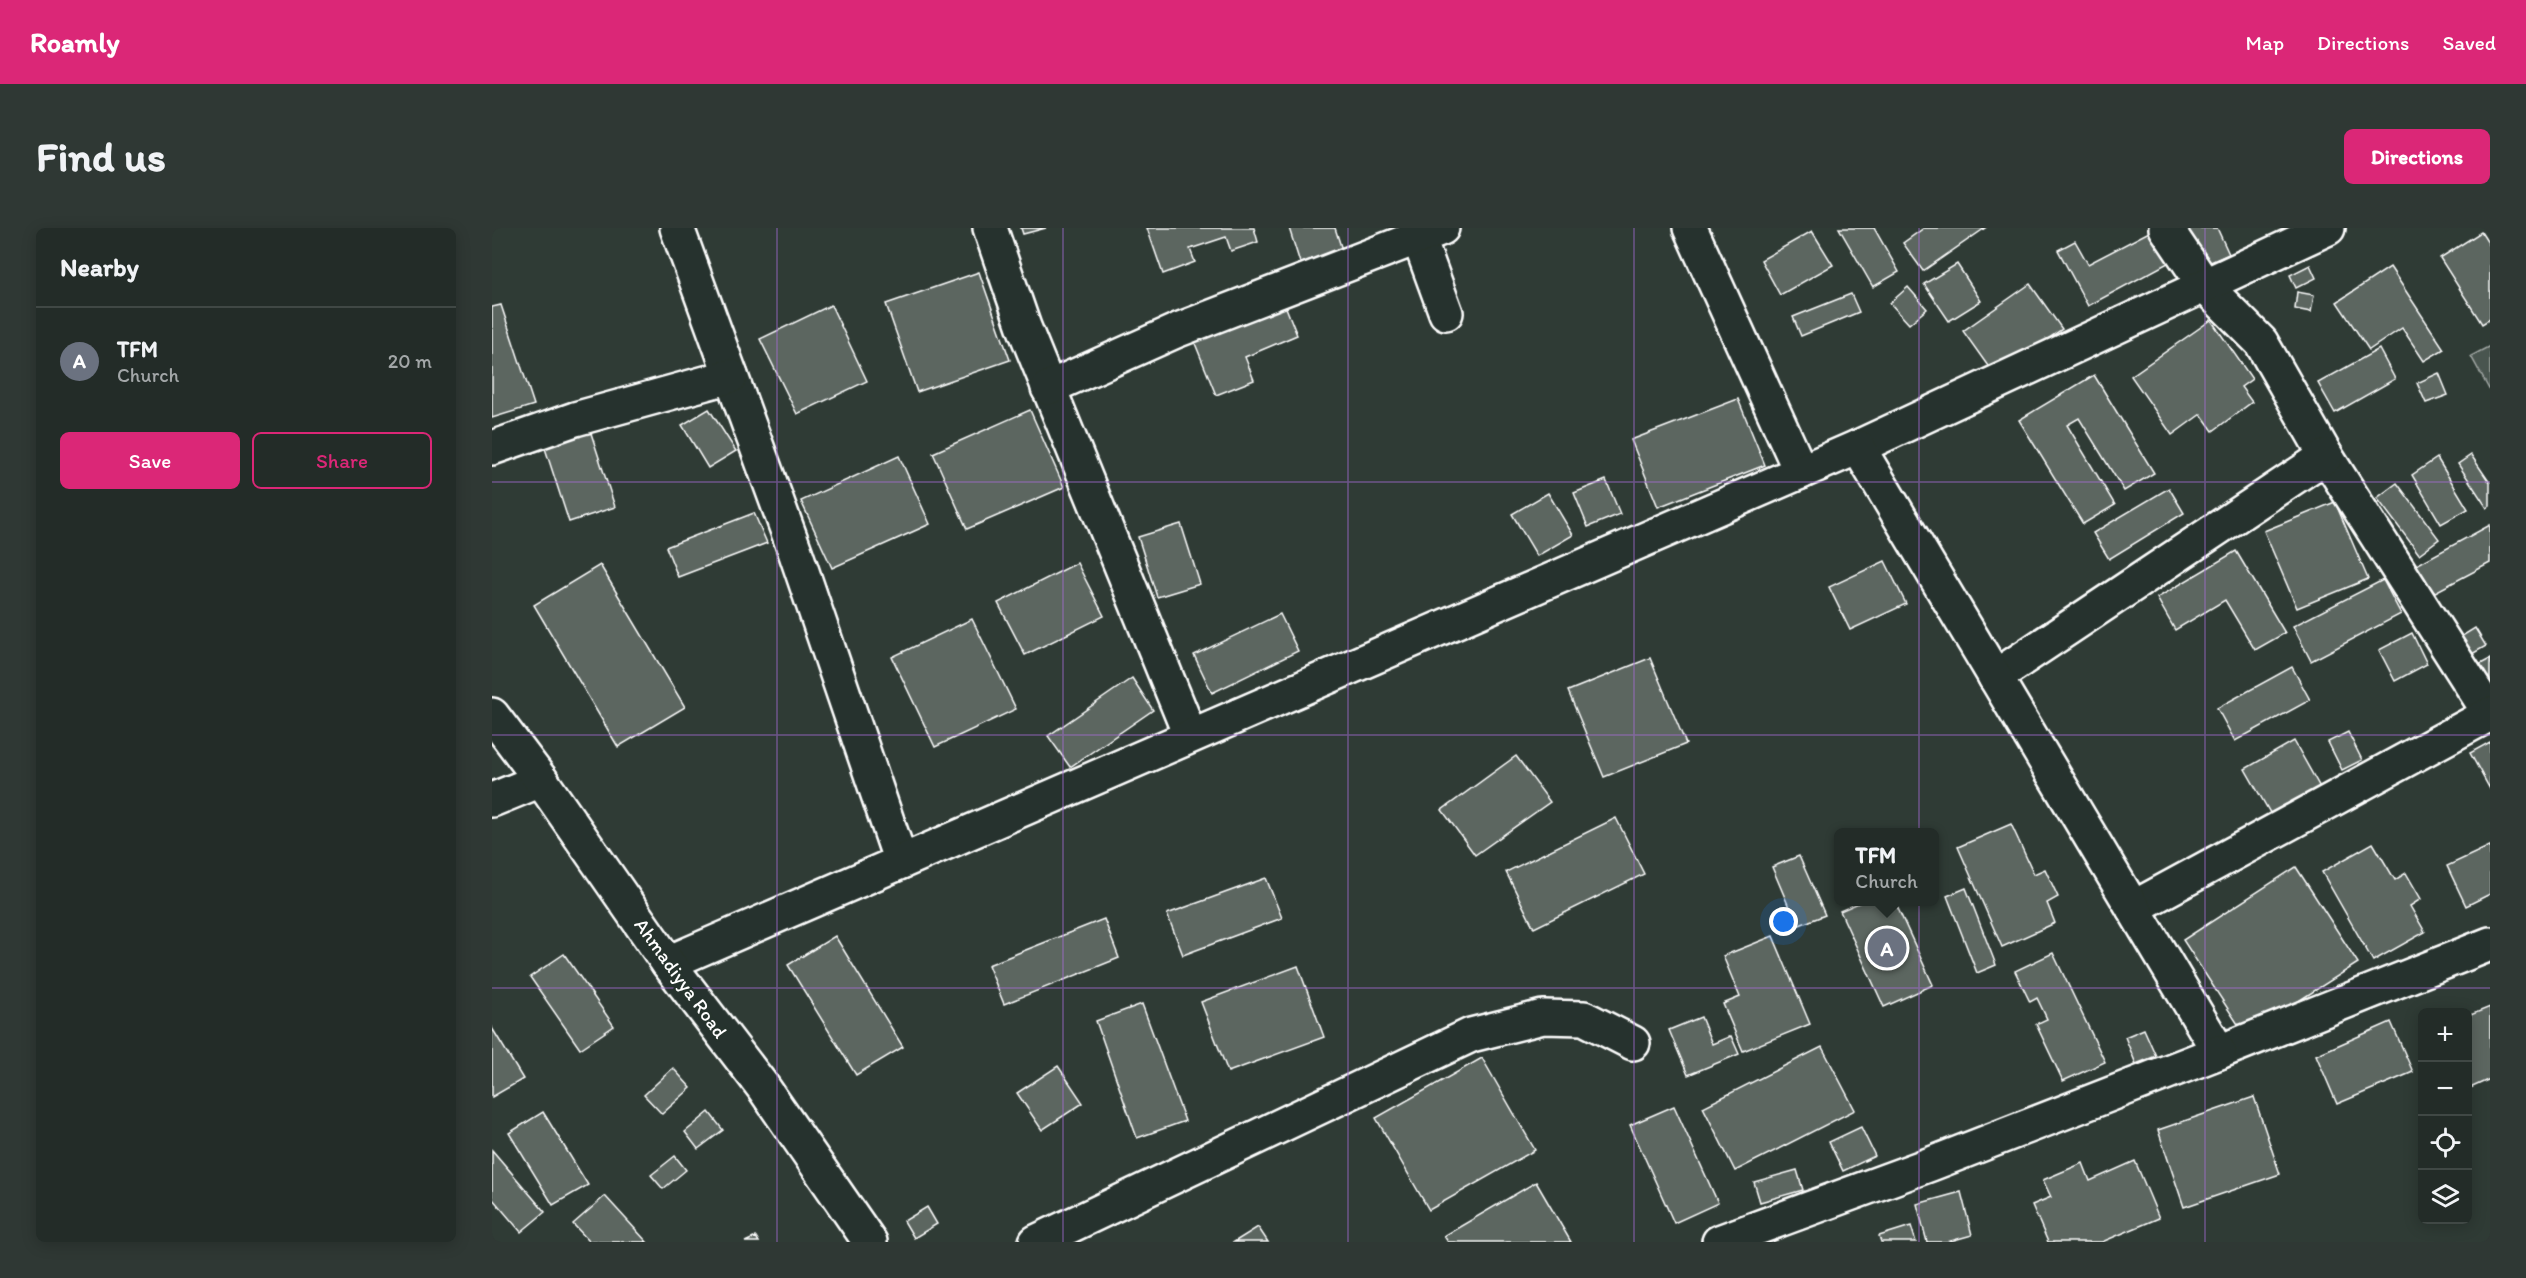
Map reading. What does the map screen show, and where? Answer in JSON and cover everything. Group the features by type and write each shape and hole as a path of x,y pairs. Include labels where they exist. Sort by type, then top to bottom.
{"street":[{"path":"676,228 795,551 901,862"},
{"path":"990,228 1048,388 1190,735"},
{"path":"1690,228 1801,472"},
{"path":"2133,908 2490,714 2326,456 2261,342 2205,286 2166,228"},
{"path":"668,963 1858,447 2328,228"},
{"path":"1048,388 1178,330 1425,231 1446,313"},
{"path":"492,448 575,419 731,376"},
{"path":"1858,447 2219,1052"},
{"path":"1995,677 2326,456"},
{"name":"Ahmadiyya Road","path":"492,715 541,780 668,963 762,1087 870,1242"},
{"path":"492,800 541,780"},
{"path":"1719,1242 1931,1164 2490,944"},
{"path":"1036,1242 1471,1035 1543,1017 1584,1018 1633,1042"}],"shaded area":[{"path":"2490,346 2490,391 2471,356"}],"building":[{"path":"1021,228 1046,228 1023,234"},
{"path":"1147,228 1254,228 1258,242 1231,251 1226,237 1190,249 1195,262 1163,274"},
{"path":"1289,228 1335,228 1344,256 1302,269"},
{"path":"1839,228 1874,228 1899,272 1873,287"},
{"path":"1924,228 1985,228 1923,271 1903,243"},
{"path":"2180,228 2217,228 2229,254 2197,268"},
{"path":"1812,231 1833,265 1780,295 1761,260"},
{"path":"2151,231 2168,263 2088,306 2058,250 2075,241 2088,264"},
{"path":"2481,232 2490,246 2490,319 2482,324 2440,258"},
{"path":"1957,264 1981,301 1949,321 1924,284"},
{"path":"2310,265 2316,278 2296,288 2290,275"},
{"path":"2390,267 2444,349 2424,361 2402,328 2369,350 2337,302"},
{"path":"979,272 1010,360 917,392 886,304"},
{"path":"2030,284 2062,329 1995,376 1963,331"},
{"path":"1908,287 1927,309 1909,324 1890,303"},
{"path":"2297,292 2314,295 2311,312 2295,309"},
{"path":"1851,294 1859,312 1801,336 1793,317"},
{"path":"1283,300 1297,335 1245,357 1254,380 1216,395 1192,336"},
{"path":"501,305 534,405 492,418 492,307"},
{"path":"831,305 867,381 797,414 760,339"},
{"path":"2211,320 2252,379 2241,387 2252,402 2213,431 2201,414 2172,435 2131,376"},
{"path":"2379,349 2395,379 2335,413 2318,383"},
{"path":"2439,373 2448,395 2426,403 2417,383"},
{"path":"2094,375 2154,473 2124,491 2079,418 2067,425 2115,505 2083,524 2019,420"},
{"path":"1738,399 1765,465 1658,507 1631,440"},
{"path":"709,409 736,451 708,468 682,425"},
{"path":"1030,410 1064,487 967,529 933,453"},
{"path":"589,427 615,507 569,522 543,442"},
{"path":"2471,455 2490,483 2490,506 2487,508 2458,464"},
{"path":"899,456 930,524 832,568 801,501"},
{"path":"2437,458 2468,509 2441,524 2412,475"},
{"path":"1606,480 1620,514 1588,527 1574,493"},
{"path":"2397,483 2439,539 2419,554 2377,498"},
{"path":"2169,488 2184,513 2109,559 2093,533"},
{"path":"1548,493 1573,535 1537,556 1512,514"},
{"path":"2335,502 2368,579 2297,608 2264,531"},
{"path":"754,513 767,543 678,577 666,547"},
{"path":"1181,524 1200,584 1157,597 1138,537"},
{"path":"2490,525 2490,563 2424,598 2409,569"},
{"path":"2236,551 2285,633 2255,650 2225,600 2175,630 2157,598"},
{"path":"1885,561 1906,604 1850,630 1829,587"},
{"path":"1077,563 1104,616 1025,655 998,603"},
{"path":"600,565 685,707 618,747 534,605"},
{"path":"2383,580 2401,614 2311,661 2293,626"},
{"path":"1280,614 1298,651 1212,693 1194,655"},
{"path":"972,619 1016,709 935,747 892,657"},
{"path":"2475,628 2486,646 2465,658 2454,641"},
{"path":"2412,633 2427,664 2395,681 2379,650"},
{"path":"1650,658 1686,744 1604,777 1568,691"},
{"path":"2490,659 2490,690 2473,668"},
{"path":"2292,667 2310,700 2235,741 2217,708"},
{"path":"1132,678 1153,710 1070,767 1048,736"},
{"path":"2348,732 2362,760 2342,770 2328,742"},
{"path":"2294,741 2322,791 2273,818 2245,769"},
{"path":"2490,742 2490,789 2470,753"},
{"path":"1516,756 1550,802 1475,855 1442,810"},
{"path":"1616,818 1644,874 1534,928 1506,872"},
{"path":"2011,824 2034,874 2045,869 2058,897 2047,903 2055,923 2002,947 1958,847"},
{"path":"2373,843 2395,880 2406,873 2421,899 2410,906 2425,932 2373,961 2322,872"},
{"path":"2490,846 2490,894 2466,906 2447,866"},
{"path":"1799,856 1825,915 1797,926 1772,867"},
{"path":"2296,867 2358,963 2245,1035 2183,940"},
{"path":"1266,878 1282,918 1183,955 1167,914"},
{"path":"1966,888 1996,965 1977,973 1947,896"},
{"path":"1852,906 1897,906 1933,985 1884,1007 1840,911"},
{"path":"1104,919 1119,958 1004,1004 988,965"},
{"path":"835,936 903,1047 856,1075 788,965"},
{"path":"1773,936 1810,1024 1743,1051 1723,1004 1740,997 1723,956"},
{"path":"2053,953 2105,1062 2063,1081 2036,1024 2047,1019 2037,998 2030,1002 2015,971"},
{"path":"564,954 614,1026 580,1049 530,977"},
{"path":"1298,966 1324,1037 1228,1072 1201,1002"},
{"path":"1142,1004 1185,1121 1137,1138 1096,1021"},
{"path":"2490,1007 2490,1079 2472,1087 2472,1062 2472,1014"},
{"path":"1701,1017 1712,1044 1731,1036 1739,1054 1688,1075 1669,1030"},
{"path":"2391,1022 2413,1072 2337,1104 2316,1055"},
{"path":"492,1028 523,1079 492,1097"},
{"path":"2144,1029 2156,1056 2136,1064 2125,1037"},
{"path":"1822,1047 1855,1110 1735,1171 1703,1107"},
{"path":"1482,1058 1535,1150 1429,1210 1376,1118"},
{"path":"1058,1066 1083,1103 1042,1130 1017,1093"},
{"path":"673,1068 691,1088 662,1114 644,1095"},
{"path":"2254,1097 2280,1174 2184,1207 2158,1130"},
{"path":"1674,1106 1718,1203 1674,1223 1630,1125"},
{"path":"543,1112 588,1185 553,1205 509,1133"},
{"path":"709,1112 723,1130 698,1149 685,1132"},
{"path":"1861,1127 1875,1156 1843,1171 1829,1142"},
{"path":"492,1150 545,1212 521,1232 492,1198"},
{"path":"675,1156 686,1170 663,1189 651,1175"},
{"path":"2135,1161 2159,1218 2102,1242 2048,1242 2032,1205 2051,1197 2043,1180 2083,1163 2090,1181"},
{"path":"1797,1170 1803,1190 1760,1202 1754,1182"},
{"path":"1536,1182 1571,1242 1448,1242 1444,1236"},
{"path":"1961,1192 1972,1235 1947,1242 1927,1242 1917,1204"},
{"path":"605,1196 647,1242 590,1242 573,1224"},
{"path":"927,1207 937,1224 914,1238 904,1221"},
{"path":"1911,1226 1916,1242 1881,1242 1879,1236"},
{"path":"1258,1227 1268,1242 1234,1242"},
{"path":"756,1237 759,1242 745,1242"}],"place":[{"name":"TFM","path":"1887,948"}]}
